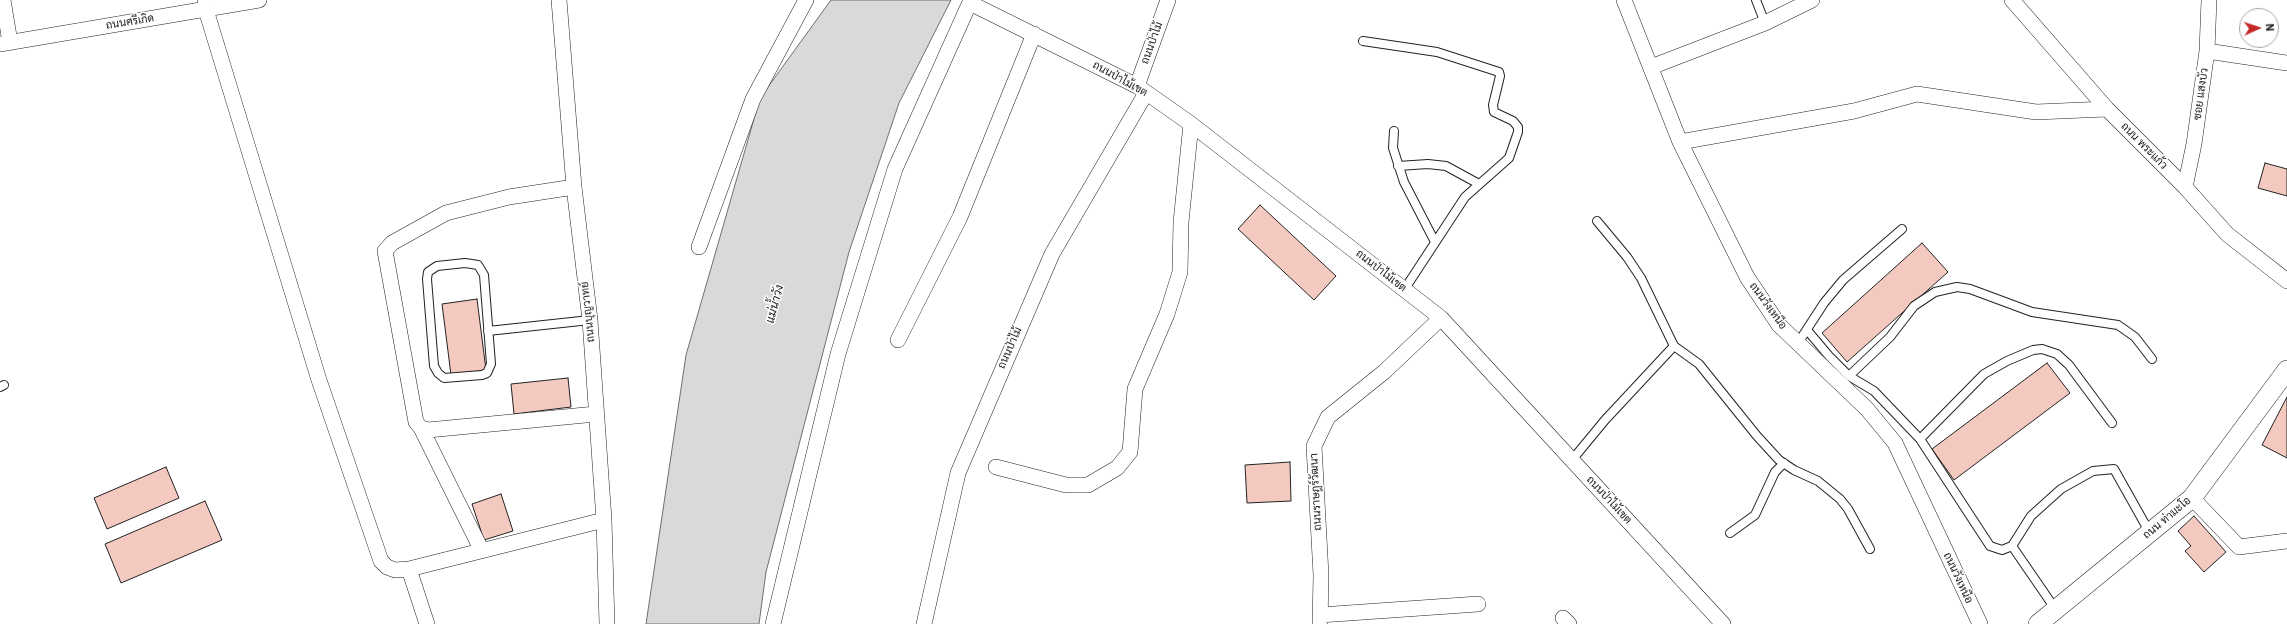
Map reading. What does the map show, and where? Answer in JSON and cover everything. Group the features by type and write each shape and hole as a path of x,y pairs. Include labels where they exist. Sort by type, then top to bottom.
{"street":[{"path":"3,0 5,43"},
{"name":"ถนนศรีเกิด","path":"5,43 206,5 259,0"},
{"name":"ถนนบุญวาทย์","path":"559,0 574,187 590,320 604,520 607,624"},
{"path":"700,247 753,99 806,0"},
{"name":"ถนนป่าไม้","path":"924,624 958,473 966,451 1052,254 1141,89 1168,0"},
{"name":"ถนนวังเหนือ","path":"1624,0 1680,142 1747,277 1779,325 1867,409 1895,443 1980,624"},
{"path":"1650,67 1766,23 1812,0"},
{"name":"ถนน พระแก้ว","path":"2012,0 2107,109 2185,187 2227,234 2287,281"},
{"name":"ซอย แสงบัว","path":"2185,187 2194,144 2207,51 2208,0"},
{"path":"773,624 838,354 895,169 970,1"},
{"name":"ถนนป่าไม้เขต","path":"970,1 1141,89 1190,124 1441,318 1723,624"},
{"path":"206,5 319,380 381,561 387,567 395,570 409,569 481,549 604,520"},
{"path":"898,340 960,217 1034,34"},
{"path":"2207,51 2287,63"},
{"path":"1680,142 1854,111 1917,94 2036,112 2107,109"},
{"path":"996,467 1066,485 1088,485 1117,468 1130,452 1135,389 1167,314 1180,272 1181,222 1190,124"},
{"path":"481,549 421,428 416,422 385,251 392,244 446,213 509,197 574,187"},
{"name":"ถนนราษฎร์วัฒนา","path":"1320,619 1321,575 1314,446 1328,417 1384,372 1441,318"},
{"name":"ถนน ท่ามะโอ","path":"2038,624 2192,498 2287,370"},
{"path":"421,428 428,430 596,414"},
{"path":"2192,498 2239,547 2287,541"},
{"path":"409,569 427,624"},
{"path":"1320,619 1478,604"}],"lane":[{"path":"1756,0 1766,23"},
{"path":"1363,41 1437,52 1499,72 1494,112 1517,125 1518,132 1509,158 1465,197 1404,290"},
{"path":"1394,131 1393,148 1398,166 1404,182 1435,242"},
{"path":"1398,166 1428,164 1446,166 1479,184"},
{"path":"1597,221 1619,246 1641,278 1674,346 1699,364 1757,436 1784,463 1818,481 1840,499 1848,509 1870,549"},
{"path":"1798,343 1824,303 1843,280 1902,229"},
{"path":"465,263 478,265 484,275 488,331 491,364 487,373 459,378 444,378 438,373 434,366 427,279 432,268 437,266 465,263"},
{"path":"1849,376 1890,337 1914,306 1935,292 1957,287 1970,289 2032,312 2118,325 2135,337 2152,359"},
{"path":"488,331 590,320"},
{"path":"1807,330 1829,356 1849,376 1874,391 1920,439 1990,546 2002,550 2012,546 2031,516 2061,489 2086,474 2103,469 2114,468 2150,532"},
{"path":"1572,460 1605,420 1674,346"},
{"path":"1920,439 1984,374 2007,361 2033,350 2042,349 2057,354 2069,364 2112,423"},
{"path":"1730,533 1754,515 1775,472 1784,463"},
{"path":"2012,546 2056,610"}],"water":[{"name":"แม่น้ำวัง","path":"831,0 951,0 899,103 849,252 766,572 759,624 646,624 686,355 760,98"}],"building":[{"path":"2265,163 2287,169 2287,196 2258,188"},
{"path":"1260,205 1336,276 1314,300 1238,229"},
{"path":"1922,243 1948,272 1847,362 1822,333"},
{"path":"477,299 486,370 451,375 442,304"},
{"path":"2047,363 2070,393 1954,480 1932,449"},
{"path":"568,378 571,407 514,414 511,384"},
{"path":"2287,397 2287,458 2262,445"},
{"path":"1290,462 1291,501 1247,503 1245,465"},
{"path":"166,467 179,498 107,529 94,498"},
{"path":"501,494 513,531 484,540 472,504"},
{"path":"205,501 222,540 121,583 105,544"},
{"path":"2194,516 2226,552 2204,572 2185,551 2191,546 2178,531"}]}
